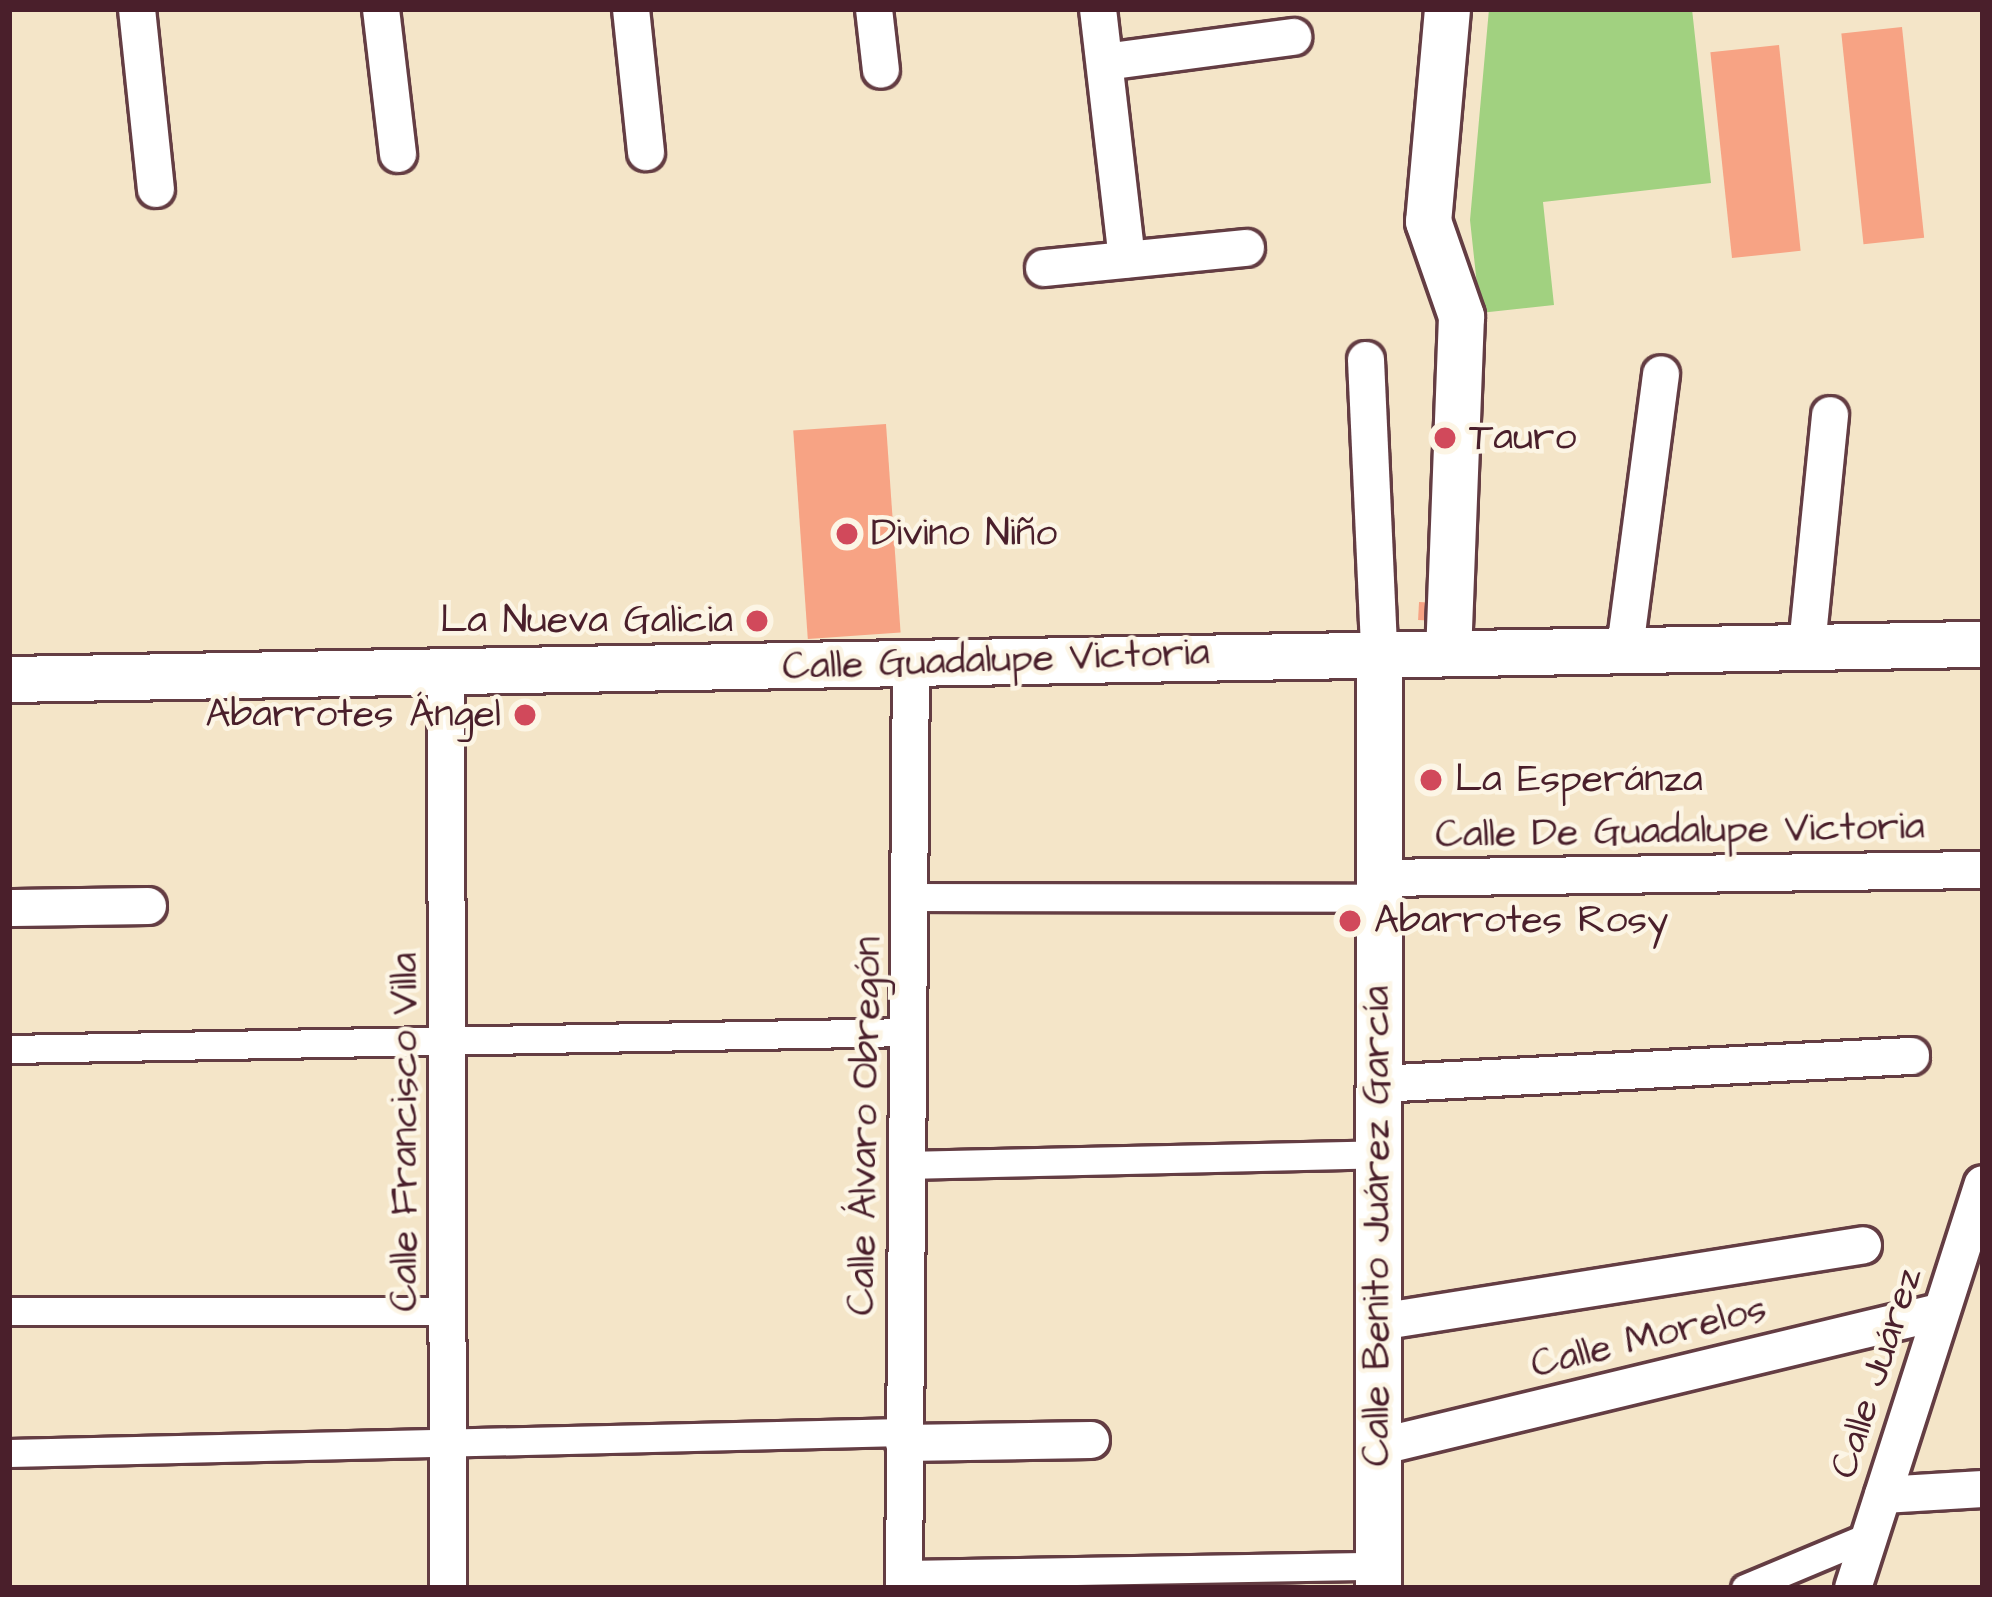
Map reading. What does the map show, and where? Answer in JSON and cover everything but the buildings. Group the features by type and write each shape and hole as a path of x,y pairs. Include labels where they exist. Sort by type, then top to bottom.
{"street":[{"path":"137,9 156,189"},
{"path":"381,9 398,154"},
{"path":"632,9 646,152"},
{"path":"874,9 881,70"},
{"path":"1098,9 1127,259"},
{"path":"1447,9 1429,221 1461,316 1448,649"},
{"path":"1105,62 1292,37"},
{"path":"1044,268 1246,248"},
{"path":"1366,360 1379,649"},
{"path":"1624,648 1661,374"},
{"path":"1807,646 1829,415"},
{"name":"Calle Guadalupe Victoria","path":"9,679 446,676 1379,649 1983,644"},
{"name":"Calle Benito Juárez García","path":"1378,1577 1379,649"},
{"name":"Calle Álvaro Obregón","path":"904,1581 911,664"},
{"name":"Calle Francisco Villa","path":"446,676 448,1588"},
{"name":"Calle De Guadalupe Victoria","path":"1378,888 1983,870"},
{"path":"911,897 1378,888"},
{"path":"9,908 148,906"},
{"path":"9,1048 910,1032"},
{"path":"1378,1084 1911,1056"},
{"path":"907,1165 1378,1154"},
{"name":"Calle Juárez","path":"1853,1588 1983,1184"},
{"path":"1378,1322 1863,1245"},
{"name":"Calle Morelos","path":"1378,1447 1941,1305 1983,1282"},
{"path":"9,1311 448,1311"},
{"path":"9,1454 904,1438 1091,1440"},
{"path":"1882,1495 1983,1489"},
{"path":"1745,1588 1867,1537"},
{"path":"904,1581 1378,1577"}],"green space":[{"path":"1489,9 1692,9 1711,183 1543,202 1554,305 1480,313 1470,220"}],"place":[{"name":"Tauro","path":"1445,438"},
{"name":"Divino Niño","path":"847,534"},
{"name":"La Nueva Galicia","path":"757,621"},
{"name":"Abarrotes Ángel","path":"525,715"},
{"name":"La Esperánza","path":"1431,780"},
{"name":"Abarrotes Rosy","path":"1350,921"}]}
